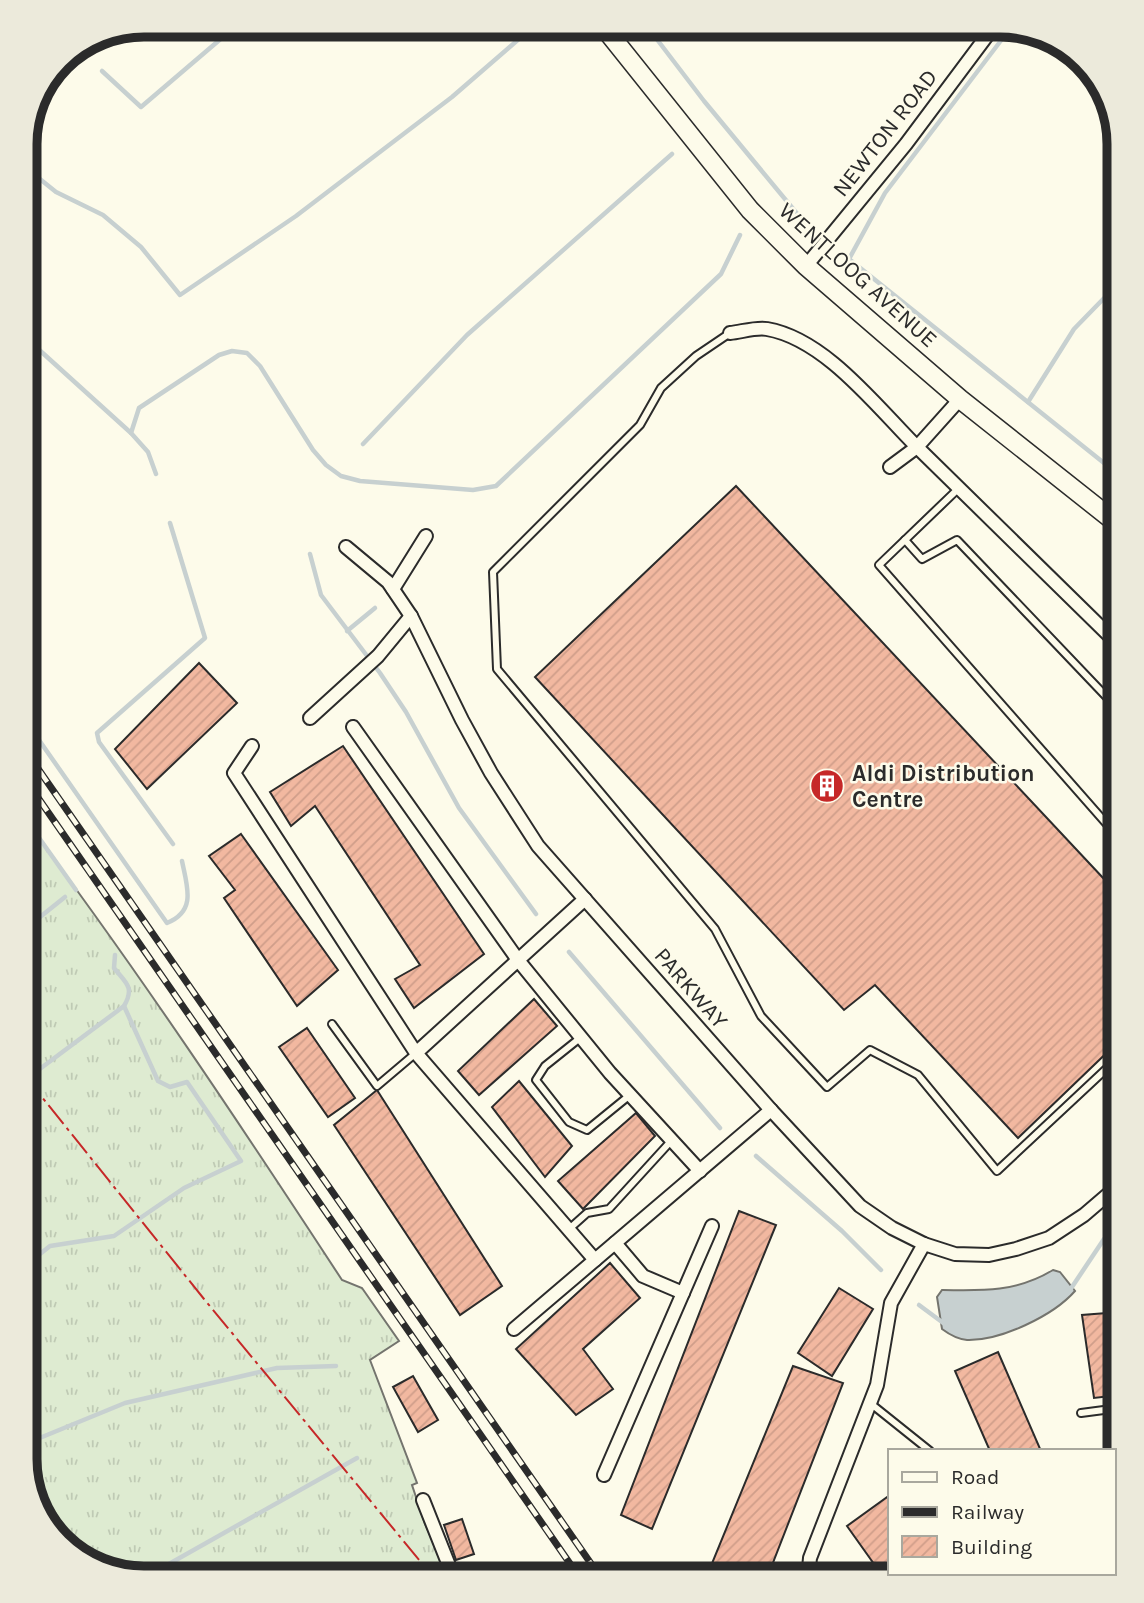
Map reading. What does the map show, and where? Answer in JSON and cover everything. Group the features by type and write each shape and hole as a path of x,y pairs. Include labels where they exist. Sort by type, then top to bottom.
{"main road":[{"name":"WENTLOOG AVENUE","path":"612,37 750,210 806,265 960,399 1107,515"}],"street":[{"name":"NEWTON ROAD","path":"806,265 906,144 986,37"},
{"path":"730,333 765,328 802,340 833,362 1107,633"},
{"path":"890,467 917,447 960,399"},
{"path":"393,589 426,536"},
{"name":"PARKWAY","path":"346,547 372,567 393,589 411,616 491,773 538,846 771,1110 860,1206 892,1228 924,1244 955,1254 989,1255 1016,1250 1049,1238 1107,1198"},
{"path":"310,718 378,656 411,616"},
{"path":"353,727 518,960 630,1095 700,1171"},
{"path":"252,746 234,773 416,1053 595,1261"},
{"path":"416,1053 584,899"},
{"path":"514,1329 771,1110"},
{"path":"604,1475 712,1226"},
{"path":"615,1243 643,1276 682,1293"},
{"path":"809,1566 877,1385 891,1303 924,1244"},
{"path":"424,1500 449,1566"}],"lane":[{"path":"730,333 696,356 661,388 640,425 493,572 498,669 715,929 761,1016 827,1087 870,1050 918,1075 997,1171 1107,1069"},
{"path":"959,488 879,565 1107,824"},
{"path":"905,540 922,559 957,540 1107,697"},
{"path":"332,1024 377,1086 416,1053"},
{"path":"581,1037 545,1066 536,1080 569,1122 587,1130 630,1095"},
{"path":"568,1230 587,1213 609,1209 672,1140"},
{"path":"870,1403 928,1449"},
{"path":"1081,1413 1107,1410"}],"green space":[{"path":"37,837 187,1047 342,1280 362,1288 399,1341 370,1360 417,1483 412,1485 444,1566 137,1566 109,1561 84,1548 68,1535 51,1513 40,1487 37,1459"}],"shaded area":[{"path":"1053,1270 1060,1272 1075,1291 1040,1318 1010,1332 980,1339 960,1339 942,1329 937,1297 942,1290 999,1289 1026,1283"}],"building":[{"name":"Aldi Distribution Centre","path":"736,486 1107,882 1107,1053 1018,1138 875,985 844,1010 535,677"},
{"path":"199,663 237,703 147,789 115,749"},
{"path":"343,746 484,954 414,1008 395,979 420,965 315,806 291,826 270,792"},
{"path":"241,834 338,970 297,1006 224,898 235,890 209,856"},
{"path":"534,999 557,1026 479,1095 458,1071"},
{"path":"307,1028 355,1098 328,1117 279,1047"},
{"path":"519,1081 572,1146 545,1177 492,1107"},
{"path":"377,1090 502,1286 460,1315 334,1125"},
{"path":"636,1113 655,1136 583,1209 558,1181"},
{"path":"739,1211 776,1225 652,1529 621,1515"},
{"path":"610,1263 640,1298 583,1349 613,1389 576,1415 516,1349"},
{"path":"839,1288 873,1309 832,1376 798,1353"},
{"path":"1107,1313 1107,1396 1094,1398 1082,1315"},
{"path":"998,1352 1040,1449 989,1449 955,1371"},
{"path":"793,1366 843,1383 772,1566 711,1566"},
{"path":"413,1376 438,1420 418,1432 393,1387"},
{"path":"888,1496 888,1566 875,1566 847,1526"},
{"path":"462,1519 474,1554 456,1560 444,1525"}],"waterway":[{"path":"102,71 141,107 223,37"},
{"path":"37,177 56,192 103,215 141,247 180,295 296,216 452,97 521,37"},
{"path":"655,37 804,222"},
{"path":"1004,37 885,193 849,259 1107,465"},
{"path":"363,444 467,335 672,154"},
{"path":"156,474 148,452 131,433 139,408 219,355 232,351 247,353 260,366 313,450 326,465 341,476 360,481 473,490 496,486 721,274 740,235"},
{"path":"1028,402 1074,329 1107,295"},
{"path":"37,348 131,433"},
{"path":"170,523 205,638 97,733 99,742 173,844"},
{"path":"310,554 321,595 380,673 406,712 459,808 536,914"},
{"path":"347,631 375,608"},
{"path":"37,737 167,923 183,912 188,897 182,861"},
{"path":"37,835 76,890"},
{"path":"37,919 65,897"},
{"path":"569,952 720,1128"},
{"path":"37,1071 124,1006 129,990 114,968 115,955"},
{"path":"37,1256 50,1246 114,1236 184,1188 241,1161 187,1082 170,1087 158,1081 124,1006"},
{"path":"756,1156 842,1231 881,1270"},
{"path":"1070,1290 1104,1239"},
{"path":"919,1305 946,1325"},
{"path":"37,1439 125,1403 277,1368 336,1366"},
{"path":"165,1566 357,1458"}],"railway":[{"path":"37,767 593,1566"},
{"path":"37,796 572,1566"}],"power":[{"path":"37,1091 424,1566"}],"place":[{"name":"Aldi Distribution Centre","path":"827,786"}]}
